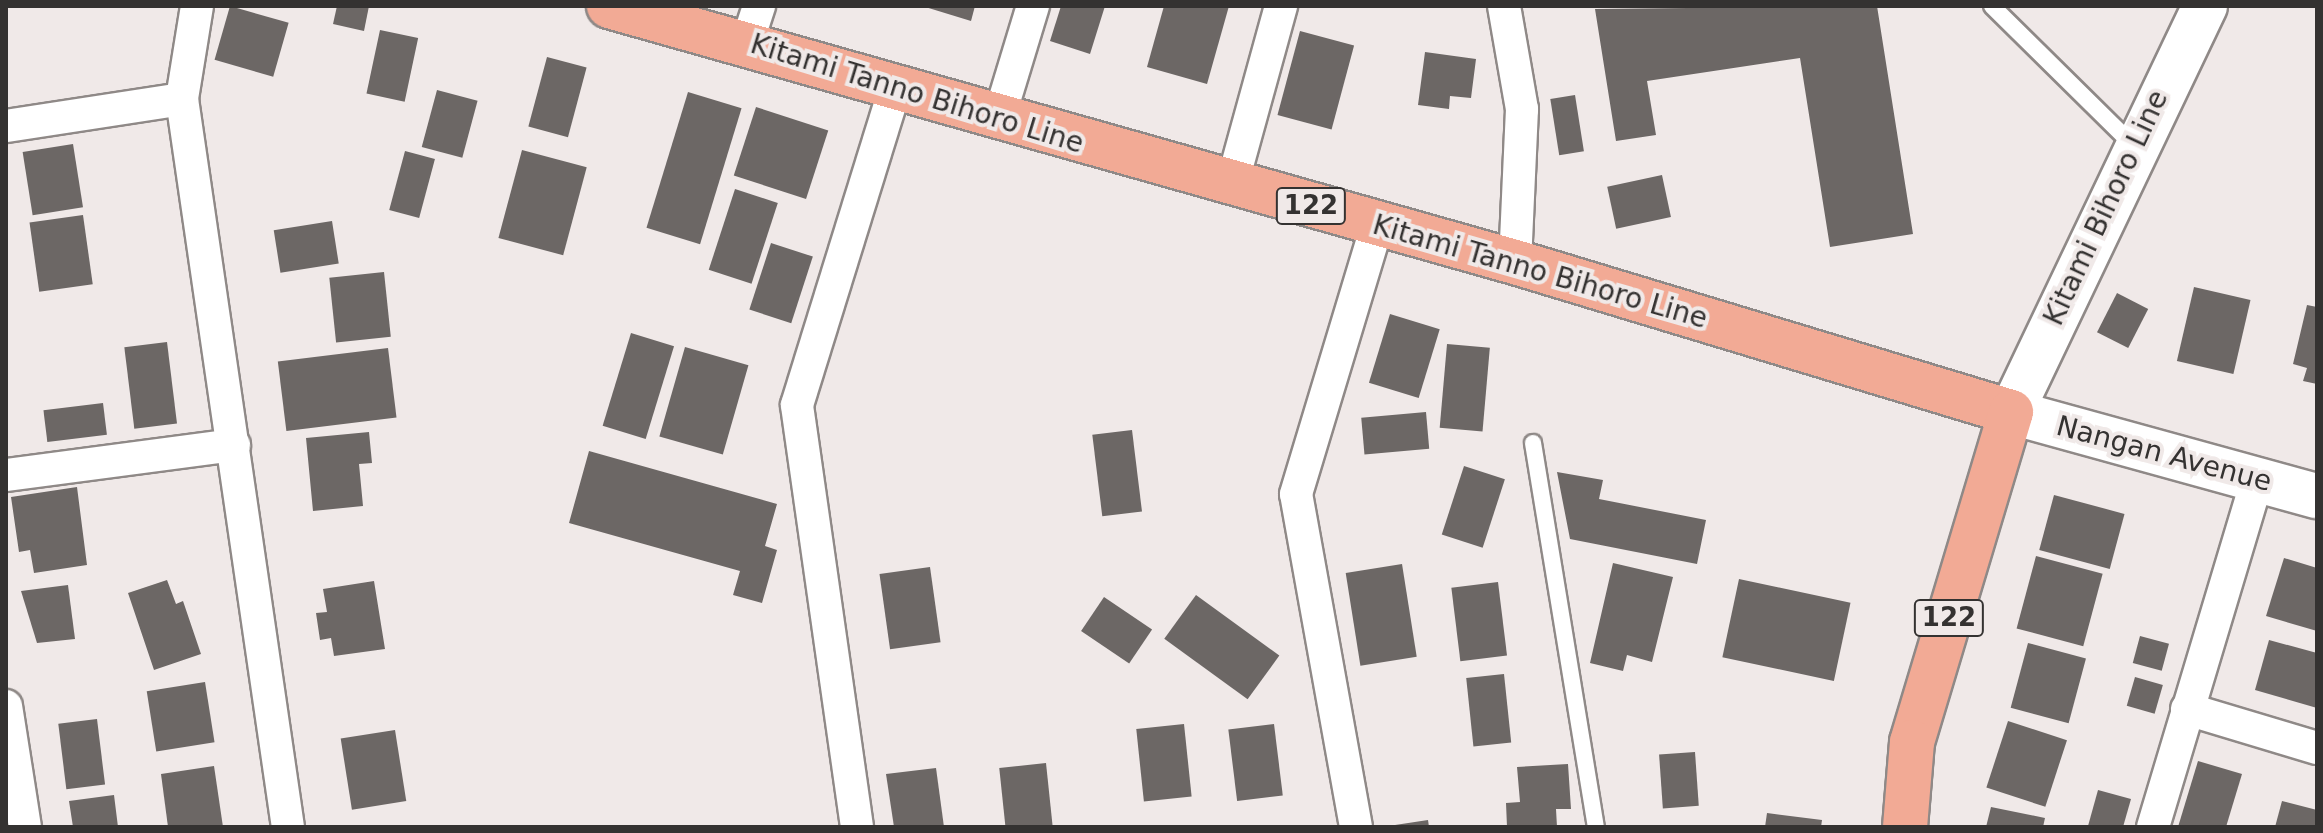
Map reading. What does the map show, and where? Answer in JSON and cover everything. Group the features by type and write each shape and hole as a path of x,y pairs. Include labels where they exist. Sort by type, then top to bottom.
{"main road":[{"name":"Kitami Tanno Bihoro Line","path":"609,6 753,25 894,91 1515,262 2011,412"},
{"name":"Kitami Bihoro Line","path":"2011,412 2134,146 2205,6"},
{"name":"Nangan Avenue","path":"2011,412 2317,496"},
{"name":"122","path":"1905,827 1912,742 2011,412"}],"street":[{"path":"197,6 182,99 288,827"},
{"path":"998,121 1033,6"},
{"path":"1232,184 1281,6"},
{"path":"1504,6 1522,109 1515,262"},
{"path":"857,827 797,405 894,91"},
{"path":"6,126 182,99"},
{"path":"1352,826 1296,494 1377,225"},
{"path":"6,475 234,445"},
{"path":"2153,827 2258,478"},
{"path":"6,706 25,827"},
{"path":"2187,709 2317,748"}],"lane":[{"path":"1992,6 2134,146"},
{"path":"1533,443 1596,827"}],"building":[{"path":"230,6 289,23 273,77 215,60"},
{"path":"337,6 369,6 364,31 333,24"},
{"path":"922,6 975,6 971,21"},
{"path":"1061,6 1105,6 1090,54 1050,41"},
{"path":"1164,6 1229,6 1207,84 1147,67"},
{"path":"1877,6 1913,234 1830,247 1800,58 1647,81 1656,135 1616,141 1595,9"},
{"path":"380,30 418,38 405,102 366,94"},
{"path":"1300,31 1354,45 1332,130 1277,115"},
{"path":"1425,52 1476,59 1471,98 1450,96 1449,109 1418,105"},
{"path":"547,57 587,68 568,137 528,127"},
{"path":"437,90 478,101 462,158 422,147"},
{"path":"688,92 742,108 700,244 646,228"},
{"path":"1575,95 1584,151 1559,155 1550,99"},
{"path":"756,107 828,130 806,199 734,175"},
{"path":"73,144 83,207 33,215 23,152"},
{"path":"522,150 587,167 563,255 498,238"},
{"path":"405,151 435,159 419,218 389,210"},
{"path":"1662,175 1671,217 1616,229 1607,187"},
{"path":"735,189 778,203 752,284 709,270"},
{"path":"83,215 93,284 39,292 30,223"},
{"path":"332,221 339,263 280,273 274,230"},
{"path":"771,243 813,257 791,323 749,310"},
{"path":"384,272 391,337 336,342 329,278"},
{"path":"2194,287 2251,300 2233,374 2177,361"},
{"path":"2117,293 2148,309 2128,348 2097,332"},
{"path":"2307,305 2317,307 2317,384 2303,381 2307,368 2293,364"},
{"path":"1390,314 1440,329 1419,398 1369,383"},
{"path":"631,333 674,346 646,439 603,426"},
{"path":"167,342 177,423 134,429 124,347"},
{"path":"1447,344 1490,348 1483,431 1440,428"},
{"path":"685,347 748,365 723,455 659,436"},
{"path":"388,348 397,417 286,431 278,362"},
{"path":"103,403 107,435 47,442 43,410"},
{"path":"1426,412 1429,449 1364,455 1361,418"},
{"path":"1132,430 1142,511 1102,516 1092,435"},
{"path":"369,432 372,463 359,464 363,506 313,511 306,438"},
{"path":"589,451 777,504 765,546 777,550 762,603 733,595 740,571 569,523"},
{"path":"1464,466 1505,479 1483,548 1442,534"},
{"path":"1557,472 1603,480 1599,499 1706,520 1697,564 1570,539"},
{"path":"77,487 87,565 34,573 30,550 19,552 11,497"},
{"path":"2054,495 2125,514 2110,569 2039,550"},
{"path":"2036,556 2103,574 2083,646 2017,628"},
{"path":"2284,558 2317,568 2317,631 2266,616"},
{"path":"1613,563 1673,577 1652,662 1627,655 1623,671 1590,663"},
{"path":"1402,564 1417,657 1360,666 1346,573"},
{"path":"930,567 941,642 890,649 879,574"},
{"path":"1739,579 1851,603 1834,681 1722,657"},
{"path":"167,580 176,604 183,601 201,654 154,670 128,593"},
{"path":"374,581 385,649 334,656 331,638 320,640 316,613 327,612 323,589"},
{"path":"1498,582 1507,655 1460,661 1451,588"},
{"path":"68,585 75,639 37,643 21,591"},
{"path":"1196,595 1279,656 1248,699 1164,639"},
{"path":"1104,597 1152,629 1129,663 1081,631"},
{"path":"2140,636 2169,644 2162,671 2133,663"},
{"path":"2269,640 2317,653 2317,708 2255,690"},
{"path":"2028,643 2086,659 2069,723 2011,708"},
{"path":"1504,674 1511,743 1473,747 1466,678"},
{"path":"2135,677 2163,685 2155,714 2127,706"},
{"path":"205,682 215,742 156,751 147,691"},
{"path":"97,719 105,785 66,789 58,724"},
{"path":"2008,721 2067,740 2045,807 1986,788"},
{"path":"1184,724 1192,797 1144,802 1136,729"},
{"path":"1274,724 1283,795 1237,801 1228,730"},
{"path":"395,730 406,801 352,810 341,739"},
{"path":"1695,752 1699,806 1663,808 1659,755"},
{"path":"2198,761 2242,774 2226,827 2178,827"},
{"path":"1046,763 1053,827 1005,827 999,768"},
{"path":"1568,764 1571,809 1556,809 1557,827 1507,827 1506,803 1520,802 1517,767"},
{"path":"214,766 223,827 168,827 161,774"},
{"path":"936,768 944,827 894,827 886,774"},
{"path":"2098,790 2131,799 2123,827 2088,826"},
{"path":"114,795 118,827 73,827 69,801"},
{"path":"2282,801 2317,810 2317,827 2275,827"},
{"path":"1991,807 2045,818 2043,827 1986,827"},
{"path":"1767,813 1822,820 1821,827 1765,827"},
{"path":"1428,820 1429,827 1395,827 1395,825"}]}
